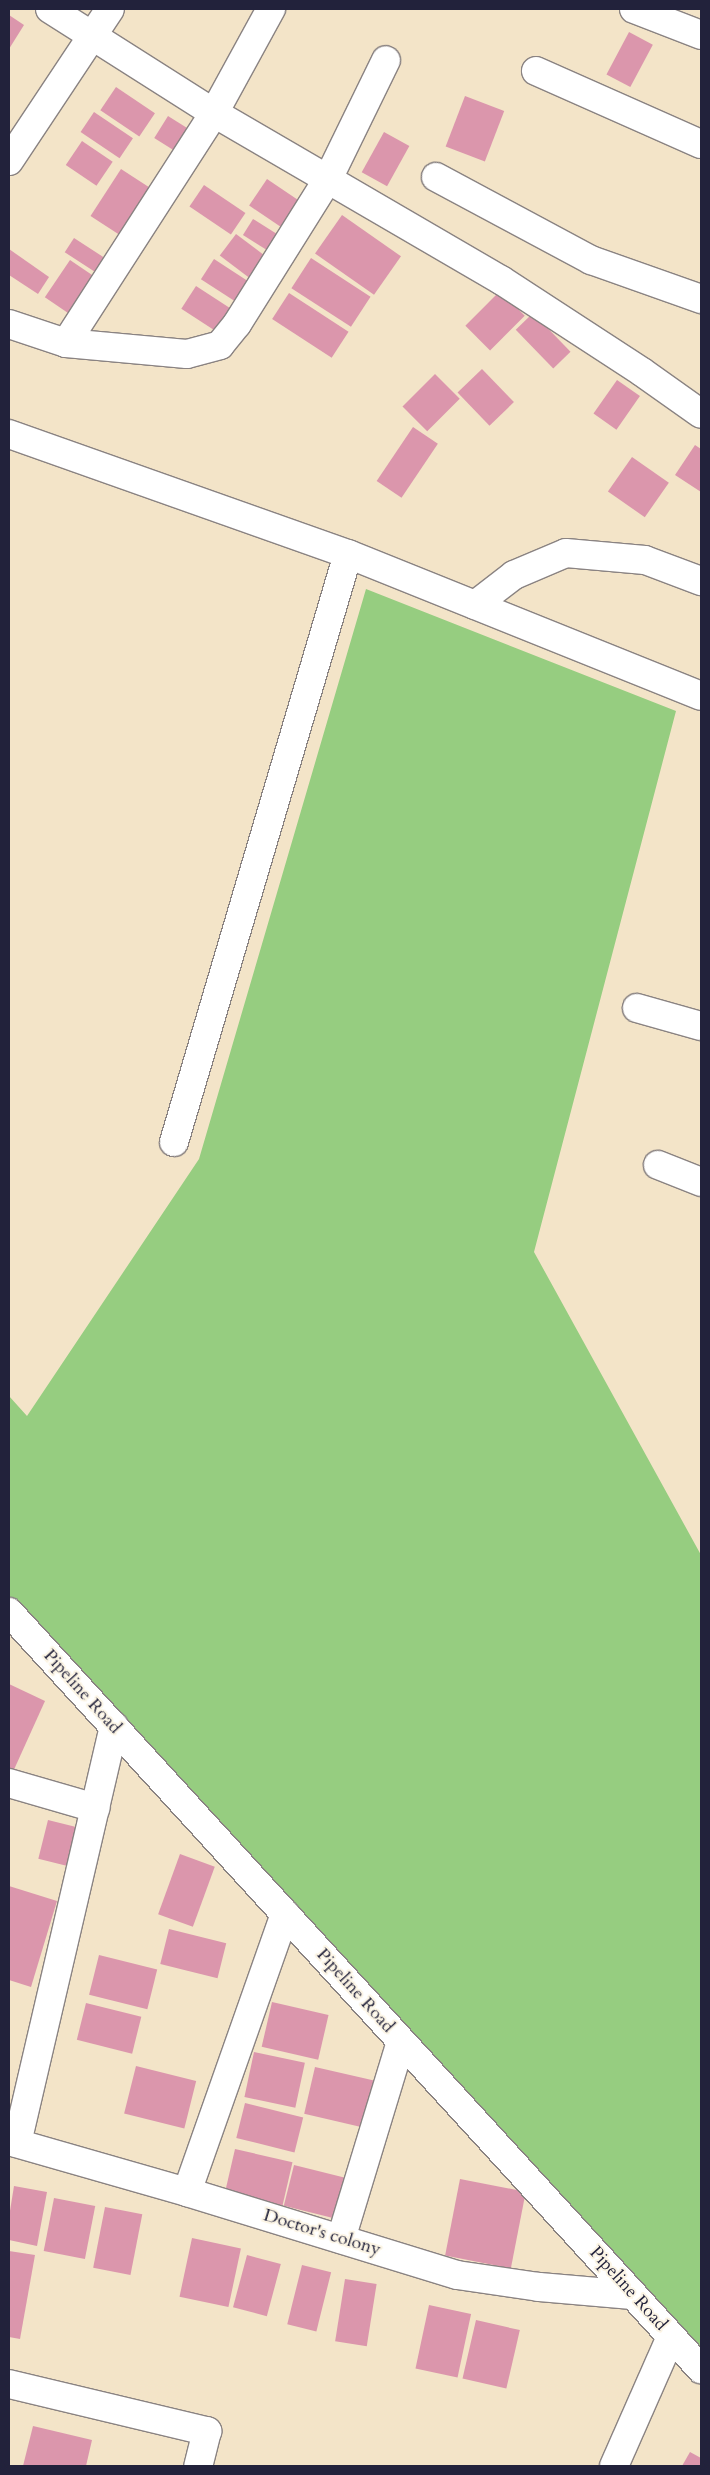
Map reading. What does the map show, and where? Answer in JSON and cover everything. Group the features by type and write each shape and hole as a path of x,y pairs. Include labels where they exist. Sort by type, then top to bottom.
{"street":[{"path":"50,9 214,114 501,280 642,372 701,414"},
{"path":"9,161 110,9"},
{"path":"66,343 214,114 271,9"},
{"path":"634,9 701,35"},
{"path":"9,324 66,343 187,354 220,344 237,324 328,179 386,60"},
{"path":"536,71 701,144"},
{"path":"436,178 591,260 701,298"},
{"path":"9,434 348,554 701,696"},
{"path":"476,605 514,575 566,553 645,560 701,581"},
{"path":"174,1142 348,554"},
{"path":"637,1008 701,1026"},
{"path":"658,1165 701,1182"},
{"name":"Pipeline Road","path":"9,1612 701,2369"},
{"path":"13,2142 114,1726"},
{"path":"9,1783 95,1808"},
{"path":"187,2192 285,1914"},
{"path":"341,2239 401,2042"},
{"name":"Doctor's colony","path":"13,2142 187,2192 458,2275 539,2287 633,2295"},
{"path":"614,2466 672,2337"},
{"path":"9,2384 207,2431 198,2466"}],"green space":[{"path":"366,589 676,711 534,1252 701,1555 701,2348 9,1596 9,1396 27,1416 199,1159"}],"building":[{"path":"9,15 24,25 9,49"},
{"path":"629,32 653,45 630,87 606,74"},
{"path":"116,87 155,113 139,136 100,110"},
{"path":"465,96 504,111 485,161 446,146"},
{"path":"94,112 133,138 120,158 81,132"},
{"path":"168,116 194,132 181,154 154,138"},
{"path":"384,132 409,146 387,186 362,172"},
{"path":"82,141 113,162 96,186 66,165"},
{"path":"121,169 159,194 128,240 91,216"},
{"path":"267,179 308,207 291,233 249,206"},
{"path":"204,185 245,213 231,235 189,207"},
{"path":"342,215 401,256 374,295 315,254"},
{"path":"253,219 286,240 276,256 243,235"},
{"path":"236,234 269,259 252,280 220,256"},
{"path":"74,238 112,263 102,277 65,252"},
{"path":"9,249 49,277 38,294 9,275"},
{"path":"311,258 371,297 351,327 291,288"},
{"path":"214,259 254,285 241,305 201,279"},
{"path":"70,260 100,280 75,317 45,297"},
{"path":"196,286 238,313 223,336 181,309"},
{"path":"500,291 525,316 490,350 465,326"},
{"path":"289,293 349,332 332,358 272,319"},
{"path":"533,313 571,352 553,369 516,330"},
{"path":"482,369 514,402 489,426 458,393"},
{"path":"435,374 460,399 427,431 402,407"},
{"path":"617,380 640,396 616,430 593,414"},
{"path":"413,427 438,444 402,498 377,481"},
{"path":"695,445 701,449 701,492 675,475"},
{"path":"632,457 669,483 645,517 608,491"},
{"path":"9,1684 45,1701 12,1774 9,1772"},
{"path":"48,1820 77,1827 67,1866 38,1859"},
{"path":"180,1854 215,1867 193,1927 158,1914"},
{"path":"9,1886 57,1901 31,1987 9,1980"},
{"path":"169,1929 226,1943 218,1978 160,1964"},
{"path":"99,1955 157,1970 147,2009 89,1995"},
{"path":"272,2002 329,2015 318,2060 262,2047"},
{"path":"86,2003 141,2017 132,2054 77,2040"},
{"path":"254,2052 305,2063 295,2108 244,2097"},
{"path":"136,2066 196,2081 184,2129 124,2114"},
{"path":"315,2067 378,2082 368,2128 304,2114"},
{"path":"245,2103 303,2118 295,2152 236,2138"},
{"path":"235,2149 292,2162 281,2213 223,2200"},
{"path":"294,2165 354,2180 344,2221 284,2206"},
{"path":"460,2179 526,2192 511,2268 445,2256"},
{"path":"14,2186 47,2192 37,2246 9,2240 9,2217"},
{"path":"54,2198 95,2206 85,2259 44,2251"},
{"path":"105,2207 142,2214 130,2275 93,2268"},
{"path":"192,2238 241,2248 228,2307 180,2297"},
{"path":"9,2251 35,2255 20,2339 9,2337"},
{"path":"247,2255 281,2264 267,2316 233,2307"},
{"path":"302,2265 331,2272 316,2331 287,2324"},
{"path":"345,2279 377,2284 367,2346 335,2341"},
{"path":"429,2305 471,2314 458,2378 415,2369"},
{"path":"476,2320 520,2330 506,2389 463,2378"},
{"path":"33,2426 92,2440 86,2466 23,2466"},
{"path":"690,2452 701,2458 701,2466 682,2466"}]}
